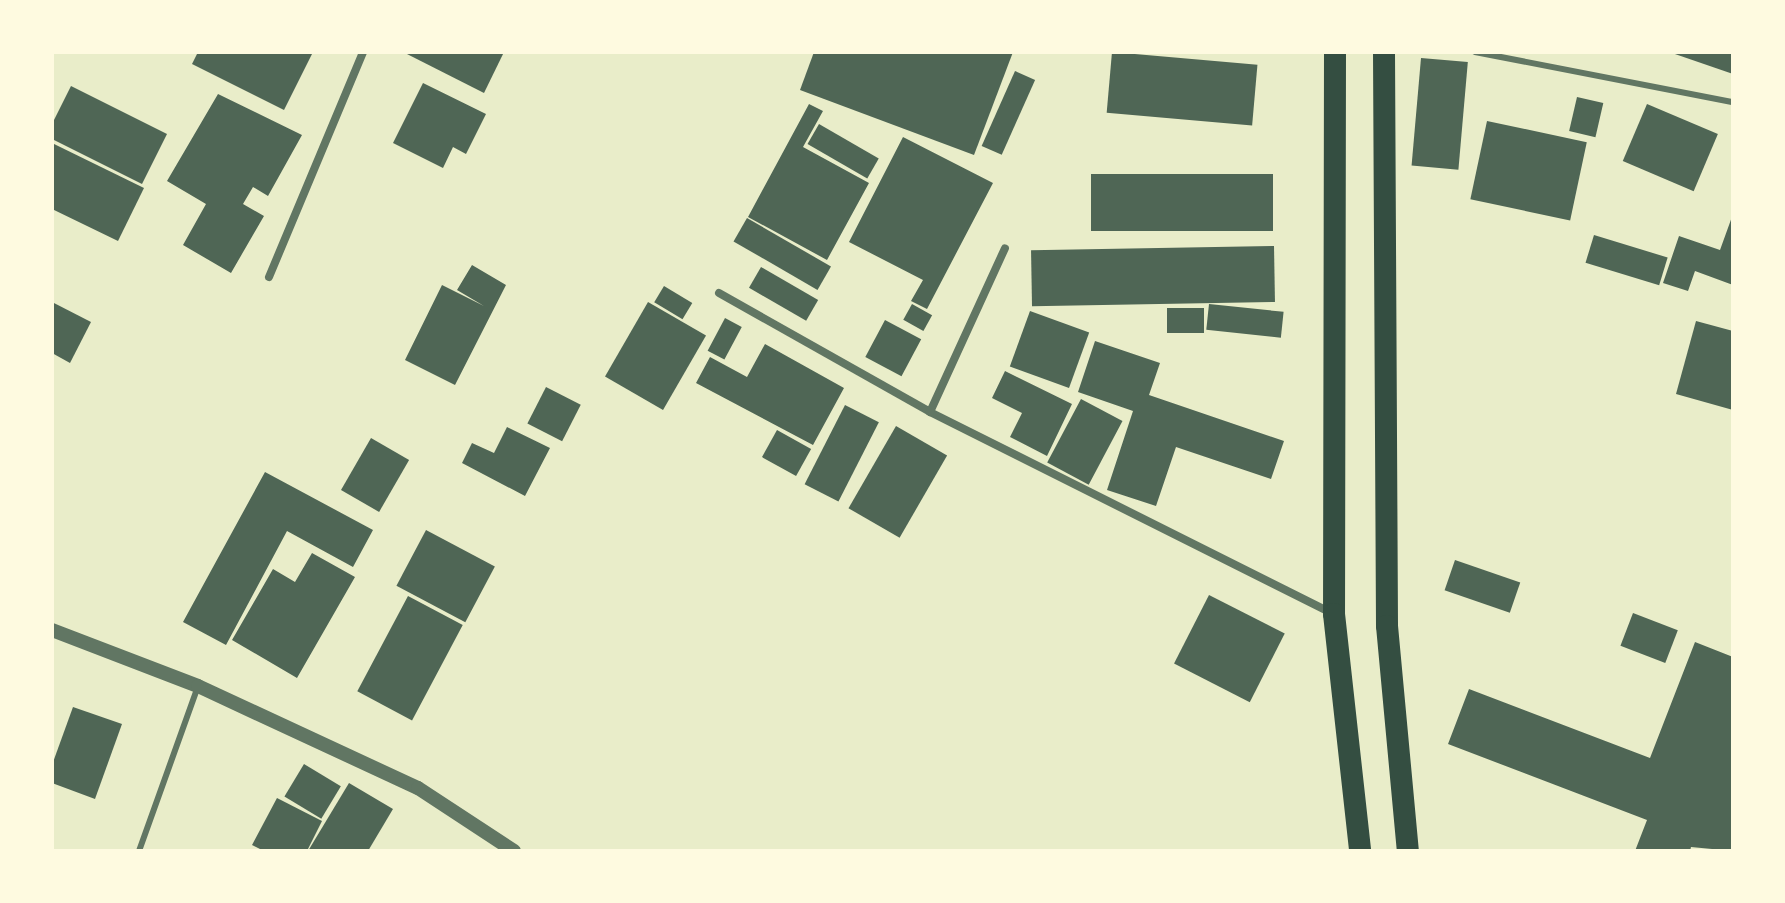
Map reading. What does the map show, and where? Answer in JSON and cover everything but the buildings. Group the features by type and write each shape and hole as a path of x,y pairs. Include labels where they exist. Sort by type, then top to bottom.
{"highway":[{"path":"1335,52 1334,614 1360,851"},
{"path":"1384,52 1387,626 1408,851"}],"street":[{"path":"269,277 363,52"},
{"path":"930,412 1005,248"},
{"path":"719,293 930,412 1334,614"},
{"path":"52,630 198,686 418,788 514,851"}],"lane":[{"path":"1475,52 1733,102"},
{"path":"139,851 198,686"}]}
